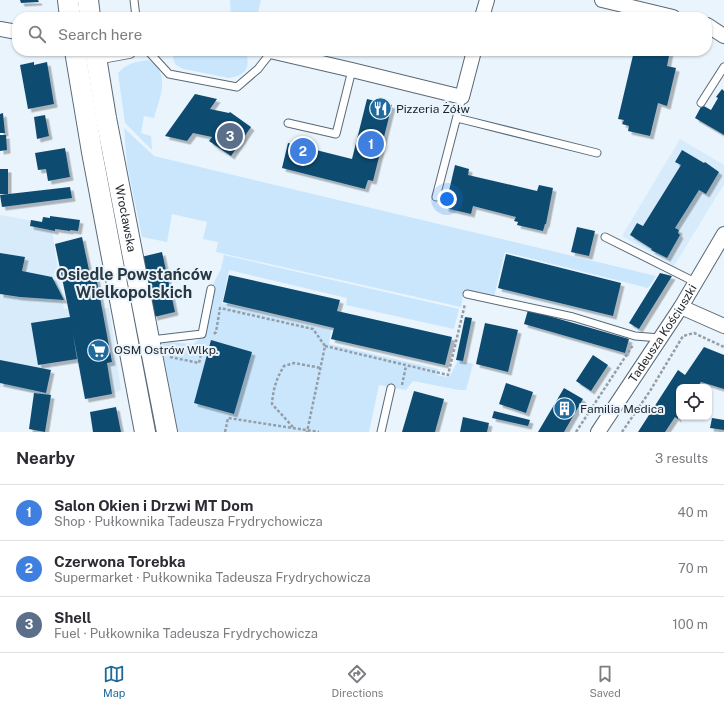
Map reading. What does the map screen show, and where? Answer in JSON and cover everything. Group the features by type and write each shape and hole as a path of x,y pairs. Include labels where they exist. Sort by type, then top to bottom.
{"main road":[{"path":"68,0 69,12"},
{"path":"88,0 89,12"},
{"name":"Wrocławska","path":"75,56 144,432"},
{"name":"Wrocławska","path":"94,56 167,432"}],"street":[{"path":"483,12 487,0"},
{"path":"602,0 652,12"},
{"path":"712,28 724,36"},
{"path":"0,29 12,31"},
{"path":"292,56 462,97 473,56"},
{"name":"Tadeusza Kościuszki","path":"598,432 680,307 724,234"},
{"path":"680,307 724,326"}],"lane":[{"path":"134,0 135,12"},
{"path":"153,56 169,74 237,87 258,69 267,56"},
{"path":"701,103 724,67"},
{"path":"288,123 336,134 352,70"},
{"path":"436,196 462,97"},
{"path":"457,118 598,153"},
{"path":"605,237 695,282"},
{"path":"149,340 202,334 211,289"},
{"path":"467,294 573,317 635,336 660,338"},
{"path":"381,432 391,388"}],"path":[{"path":"212,336 216,332 220,308 313,329 325,346 448,375 467,294"},
{"path":"622,432 650,391 683,336 694,333 724,347"},
{"path":"576,432 636,340"},
{"path":"166,356 199,363 203,343"},
{"path":"308,431 325,346"},
{"path":"293,427 272,404 273,392 277,377 284,366 294,363 321,368"},
{"path":"224,432 228,418 319,432"}],"shaded area":[{"path":"230,0 261,0 258,12 231,12"},
{"path":"173,56 247,56 248,61 246,69 242,74 229,78 184,69 177,66"},
{"path":"148,60 160,71 162,78 160,98 154,118 144,116 141,133 151,136 152,150 125,123 118,73 128,65"},
{"path":"124,128 154,156 656,276 648,288 505,252 494,297 464,291 461,307 216,252 218,242 203,239 207,222 172,214 167,242 142,237 127,164"},
{"path":"680,139 724,165 724,184 674,266 622,236"},
{"path":"0,215 51,224 64,309 109,308 121,390 112,394 85,399 77,360 51,363 46,393 51,395 45,432 29,429 34,393 0,387"},
{"path":"224,255 459,309 454,329 346,305 347,298 229,270 222,303 331,330 329,344 438,369 437,375 447,377 450,376 458,360 473,364 466,390 413,381 406,390 379,385 369,432 178,432 165,363 158,341 193,344 204,335 212,286 221,269"}],"building":[{"path":"20,0 38,0 39,2 21,3"},
{"path":"633,56 669,56 667,66 676,68 667,106 658,103 650,136 628,131 629,126 622,124 624,120 618,119"},
{"path":"34,62 34,65 47,62 54,104 28,109 20,65"},
{"path":"722,89 724,91 724,135 695,118 702,105 711,110 718,98 716,97"},
{"path":"195,94 217,99 210,109 230,112 251,127 231,156 209,141 212,137 193,133 187,141 165,136"},
{"path":"367,99 392,105 373,181 368,180 365,189 282,168 288,143 352,159"},
{"path":"3,113 5,133 0,133 0,114"},
{"path":"45,115 49,136 37,139 34,117"},
{"path":"0,135 6,135 7,150 0,151"},
{"path":"65,148 70,177 48,181 46,169 38,170 35,153"},
{"path":"682,150 704,163 705,162 719,172 706,194 699,190 675,228 679,230 678,233 680,235 667,258 651,250 652,249 630,235 637,223 643,226 681,165 675,162"},
{"path":"455,165 469,169 468,175 537,191 539,185 553,188 546,224 543,231 517,225 518,222 514,221 516,217 473,206 471,214 445,208"},
{"path":"0,169 8,169 8,194 0,194"},
{"path":"70,187 72,198 2,207 0,195"},
{"path":"50,216 80,220 78,231 55,229 55,231 30,226 31,220 42,222 43,217 50,218"},
{"path":"577,227 595,231 589,256 571,252"},
{"path":"82,237 89,270 72,275 95,271 112,362 107,363 112,394 85,399 73,334 77,359 38,365 31,323 70,317 55,244"},
{"path":"162,252 175,312 154,317 141,257"},
{"path":"0,253 25,257 22,271 52,277 64,300 0,294"},
{"path":"506,254 621,283 613,316 498,288"},
{"path":"660,273 672,276 639,329 629,323"},
{"path":"229,275 340,300 337,311 452,337 445,365 331,339 334,328 223,302"},
{"path":"528,310 629,339 625,353 524,324"},
{"path":"465,317 472,318 463,361 456,360"},
{"path":"485,323 518,330 508,372 476,364"},
{"path":"211,340 252,352 234,414 194,403"},
{"path":"704,347 724,355 724,389 712,385 712,384 701,382 699,384 676,384 676,418 665,432 638,432 678,370 685,375"},
{"path":"593,355 608,365 591,391 576,381"},
{"path":"0,360 51,370 46,393 0,383"},
{"path":"506,383 533,392 526,413 499,404"},
{"name":"Familia Medica","path":"564,388 583,399 564,432 538,432"},
{"path":"414,391 444,399 435,432 402,432"},
{"path":"34,393 51,395 45,432 29,429"},
{"path":"116,407 121,432 93,432 90,412"},
{"path":"494,411 530,420 528,426 492,418"},
{"path":"463,417 489,423 487,432 460,432"},
{"path":"712,418 724,420 724,430 710,428"}],"place":[{"name":"Pizzeria Żółw","path":"381,109"},
{"name":"Shell","path":"230,136"},
{"name":"Salon Okien i Drzwi MT Dom","path":"371,144"},
{"name":"Czerwona Torebka","path":"303,151"},
{"name":"OSM Ostrów Wlkp.","path":"98,350"},
{"name":"Familia Medica","path":"564,409"}],"district":[{"name":"Osiedle Powstańców Wielkopolskich","path":"134,283"}]}
